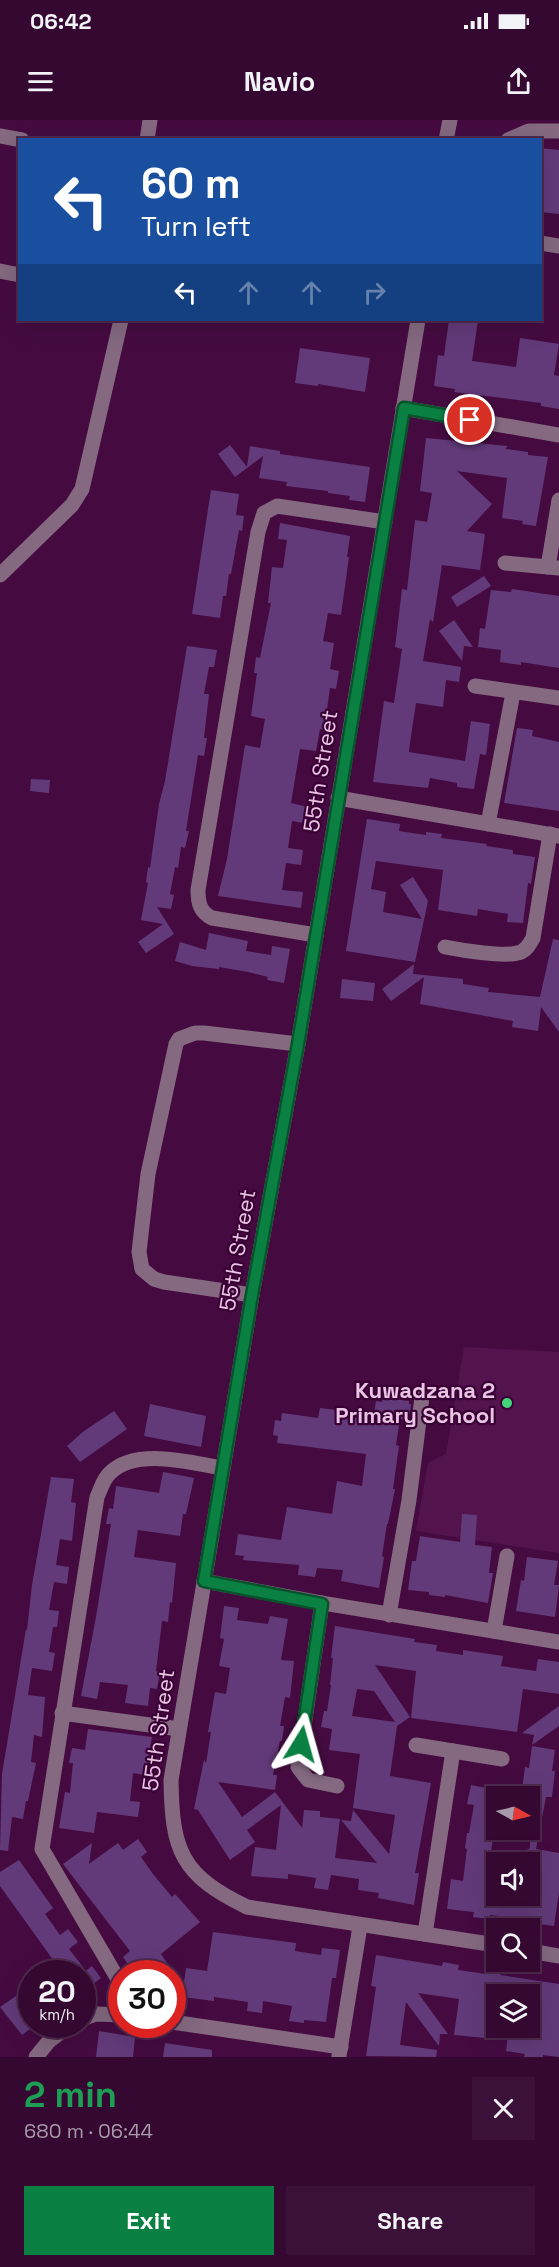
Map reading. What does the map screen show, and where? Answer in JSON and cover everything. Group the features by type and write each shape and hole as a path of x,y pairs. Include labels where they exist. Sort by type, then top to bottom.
{"street":[{"path":"147,138 150,120"},
{"path":"446,138 450,120"},
{"path":"512,138 529,130 559,131"},
{"path":"0,136 18,139"},
{"path":"542,243 559,246"},
{"path":"0,271 18,275"},
{"path":"0,576 72,505 82,489 121,321"},
{"name":"55th Street","path":"418,321 298,1044 252,1295 179,1729 171,1779 171,1820 180,1850 198,1877 220,1893 247,1907 486,1943"},
{"path":"404,408 559,435"},
{"path":"505,563 554,567 559,500"},
{"path":"316,935 212,918 205,914 198,898 204,855 258,532 264,513 277,506 385,522"},
{"path":"475,686 559,698"},
{"path":"488,824 513,693"},
{"path":"338,798 555,835 533,938 527,949 518,954 472,952 445,947"},
{"path":"252,1295 165,1282 147,1274 142,1269 139,1252 147,1174 179,1039 195,1033 204,1033 298,1044"},
{"path":"389,1615 409,1500 422,1397"},
{"path":"108,1962 42,1849 97,1497 104,1481 116,1468 145,1458 222,1468"},
{"path":"494,1631 507,1556"},
{"path":"204,1581 322,1604 559,1642"},
{"path":"322,1604 298,1767 308,1780 337,1786"},
{"path":"62,1713 179,1729"},
{"path":"416,1745 502,1759"},
{"path":"425,1934 453,1751"},
{"path":"186,2024 340,2052 360,1926"},
{"path":"540,1953 559,1956"},
{"path":"36,2057 53,2038"}],"shaded area":[{"name":"Kuwadzana 2 Primary School","path":"464,1347 559,1352 559,1553 416,1531 428,1463 446,1454"}],"building":[{"path":"542,148 559,150 559,214 542,212"},
{"path":"449,321 478,321 472,361 516,367 520,338 559,344 554,375 559,376 559,409 541,406 541,403 454,392 455,389 434,386 438,355 444,356"},
{"path":"300,348 370,358 365,392 318,384 318,386 295,383"},
{"path":"426,438 507,446 506,449 528,452 528,455 548,457 536,526 522,524 523,521 502,518 507,478 457,471 492,504 467,531 485,534 480,570 442,565 433,622 430,619 423,661 461,667 459,682 446,680 443,707 416,703 409,752 465,761 471,721 490,724 486,755 480,754 474,789 457,787 457,783 430,778 428,788 373,782 384,701 394,703 402,649 395,647 402,589 407,590 415,520 427,522 432,493 420,491"},
{"path":"230,445 247,467 250,446 280,451 280,454 370,467 365,502 349,500 350,496 328,493 328,491 286,486 287,482 259,478 263,456 235,477 218,454"},
{"path":"211,490 239,494 236,515 244,516 242,531 239,530 231,574 229,574 226,596 223,596 220,618 192,614"},
{"path":"280,523 350,536 341,615 328,613 323,641 334,643 330,669 339,671 336,689 330,688 324,730 320,729 316,751 300,749 291,803 308,807 304,823 292,821 288,848 303,850 301,865 286,863 282,890 303,892 301,908 218,896 227,859 245,745 260,748 265,719 251,716 257,673 254,673 256,657 260,658 271,603 268,603 272,567 283,568 287,540 278,539"},
{"path":"484,576 491,586 457,607 451,597"},
{"path":"512,589 559,596 559,668 521,662 521,665 500,662 501,650 478,647 480,628 485,629 491,590 511,592"},
{"path":"454,620 473,647 464,646 462,661 439,631"},
{"path":"187,646 217,650 214,667 209,667 204,694 209,694 204,738 207,738 204,756 198,755 186,831 189,831 185,848 181,847 178,868 175,867 170,894 174,895 171,909 157,907 174,934 146,953 138,942 163,924 141,920 148,883 146,882 148,867 150,868"},
{"path":"517,728 533,730 532,736 559,742 559,811 504,803"},
{"path":"31,779 50,780 49,793 30,791"},
{"path":"367,819 400,824 399,831 426,835 426,832 442,834 441,838 487,844 486,846 513,850 513,854 535,857 531,884 528,883 523,923 507,922 508,914 478,909 477,916 438,910 443,870 376,861 371,889 386,892 383,912 422,919 400,885 413,877 428,901 415,962 346,951"},
{"path":"209,933 248,941 246,951 271,955 272,946 290,949 284,983 267,980 268,977 248,972 219,967 219,969 192,966 175,961 180,942 206,950"},
{"path":"553,939 559,940 559,1032 541,1007 538,1031 512,1027 513,1021 420,1004 424,977 391,1001 382,989 414,964 413,974 463,979 463,984 489,988 488,992 540,997"},
{"path":"342,979 375,983 373,1001 340,998"},
{"path":"383,1397 409,1401 411,1404 409,1421 400,1419 396,1445 399,1446 393,1489 395,1489 387,1524 379,1588 341,1581 343,1570 317,1568 315,1577 298,1575 299,1565 243,1560 244,1556 235,1555 238,1534 281,1540 287,1507 332,1514 337,1481 362,1486 366,1454 277,1443 278,1436 273,1435 275,1420 281,1421 282,1413 318,1418 320,1408 352,1412 351,1417 373,1420 376,1401 382,1402"},
{"path":"150,1404 206,1416 201,1447 144,1436"},
{"path":"114,1411 127,1429 80,1462 67,1446 84,1431"},
{"path":"163,1472 194,1478 186,1514 183,1514 180,1536 138,1530 134,1557 176,1563 168,1622 162,1621 156,1671 160,1672 157,1689 150,1688 148,1706 125,1703 128,1685 100,1682 97,1699 81,1696 111,1524 106,1524 109,1508 113,1509 116,1486 159,1493"},
{"path":"51,1477 74,1479 71,1502 76,1503 72,1541 60,1539 56,1565 69,1567 67,1584 54,1582 49,1610 59,1611 57,1627 53,1627 49,1652 55,1653 52,1671 32,1668 28,1695 45,1697 42,1737 34,1735 31,1762 36,1763 28,1801 26,1801 23,1819 12,1817 8,1851 0,1850 2,1774"},
{"path":"462,1514 477,1515 475,1545 492,1547 489,1573 493,1573 488,1603 408,1590 412,1561 416,1561 420,1536 460,1542"},
{"path":"527,1557 558,1561 554,1585 559,1585 555,1617 516,1611 521,1580 524,1581"},
{"path":"224,1606 239,1608 237,1620 268,1624 270,1616 288,1619 281,1660 294,1661 290,1698 285,1697 280,1726 284,1726 273,1775 277,1775 275,1790 218,1782 242,1817 275,1792 302,1828 304,1810 320,1811 320,1817 340,1819 335,1858 377,1863 341,1820 351,1821 353,1810 389,1854 395,1815 353,1808 360,1754 329,1750 332,1729 321,1727 324,1711 327,1711 331,1685 333,1658 331,1658 335,1626 415,1639 414,1642 437,1645 436,1651 463,1655 463,1650 503,1656 501,1666 536,1671 538,1659 559,1662 559,1694 523,1689 517,1732 411,1718 416,1671 375,1665 410,1717 397,1726 390,1776 431,1783 415,1873 419,1873 414,1905 378,1898 379,1893 358,1890 359,1879 331,1875 328,1890 314,1888 316,1878 288,1874 288,1879 251,1876 255,1847 276,1850 281,1805 247,1830 255,1842 230,1860 198,1810 194,1809 204,1760 206,1763 211,1732 208,1732 215,1692 226,1694 230,1668 219,1666 224,1639 220,1638","holes":["357,1689 374,1691 395,1722 352,1716"]},
{"path":"559,1706 559,1726 532,1745 534,1735 522,1733"},
{"path":"88,1729 152,1737 145,1775 133,1773 130,1801 140,1802 138,1817 97,1812 94,1833 59,1828 65,1792 70,1793 73,1763 69,1763 72,1748 85,1750"},
{"path":"532,1746 555,1750 552,1797 546,1797 540,1828 540,1786 522,1786 525,1767 529,1768"},
{"path":"471,1785 486,1788 486,1840 493,1840 491,1852 486,1852 486,1906 540,1906 540,1852 524,1852 530,1848 530,1840 538,1840 536,1849 559,1853 559,1892 554,1926 540,1924 540,1918 490,1915 486,1919 473,1917 474,1912 447,1909 451,1879 463,1881 467,1833 469,1833 474,1805 467,1804"},
{"path":"138,1839 147,1852 141,1857 153,1874 172,1897 175,1894 200,1922 161,1954 165,1960 125,1960 123,1957 130,1951 63,1864 92,1843 89,1864 118,1843 123,1850"},
{"path":"19,1860 53,1908 45,1914 60,1935 68,1929 78,1942 69,1949 78,1960 53,1960 0,1886 0,1872"},
{"path":"213,1932 296,1943 295,1951 321,1955 322,1948 340,1950 336,1978 332,1978 326,2022 289,2021 292,2006 263,2001 262,2013 247,2011 248,2002 214,1997 214,2001 186,1998 186,1968 207,1971"},
{"path":"376,1955 442,1966 443,1962 459,1965 458,1970 486,1974 486,1972 501,1972 500,1975 559,1984 559,2057 543,2055 543,2057 524,2057 525,2054 506,2051 508,2038 540,2038 540,1984 486,1984 485,2038 454,2035 459,1999 418,1993 448,2034 440,2034 439,2046 406,2002 400,2045 437,2050 436,2057 366,2056 376,1987 371,1986"},
{"path":"96,1971 101,1978 96,1982"},
{"path":"18,1995 18,2030 0,2007"},
{"path":"99,2031 108,2032 108,2038 135,2038 133,2057 96,2057"},
{"path":"165,2043 212,2050 212,2057 163,2057"}],"place":[{"name":"Kuwadzana 2 Primary School","path":"507,1403"}],"route":[{"path":"301,1744 322,1604 204,1581 252,1295 298,1044 404,408 470,420"}]}
